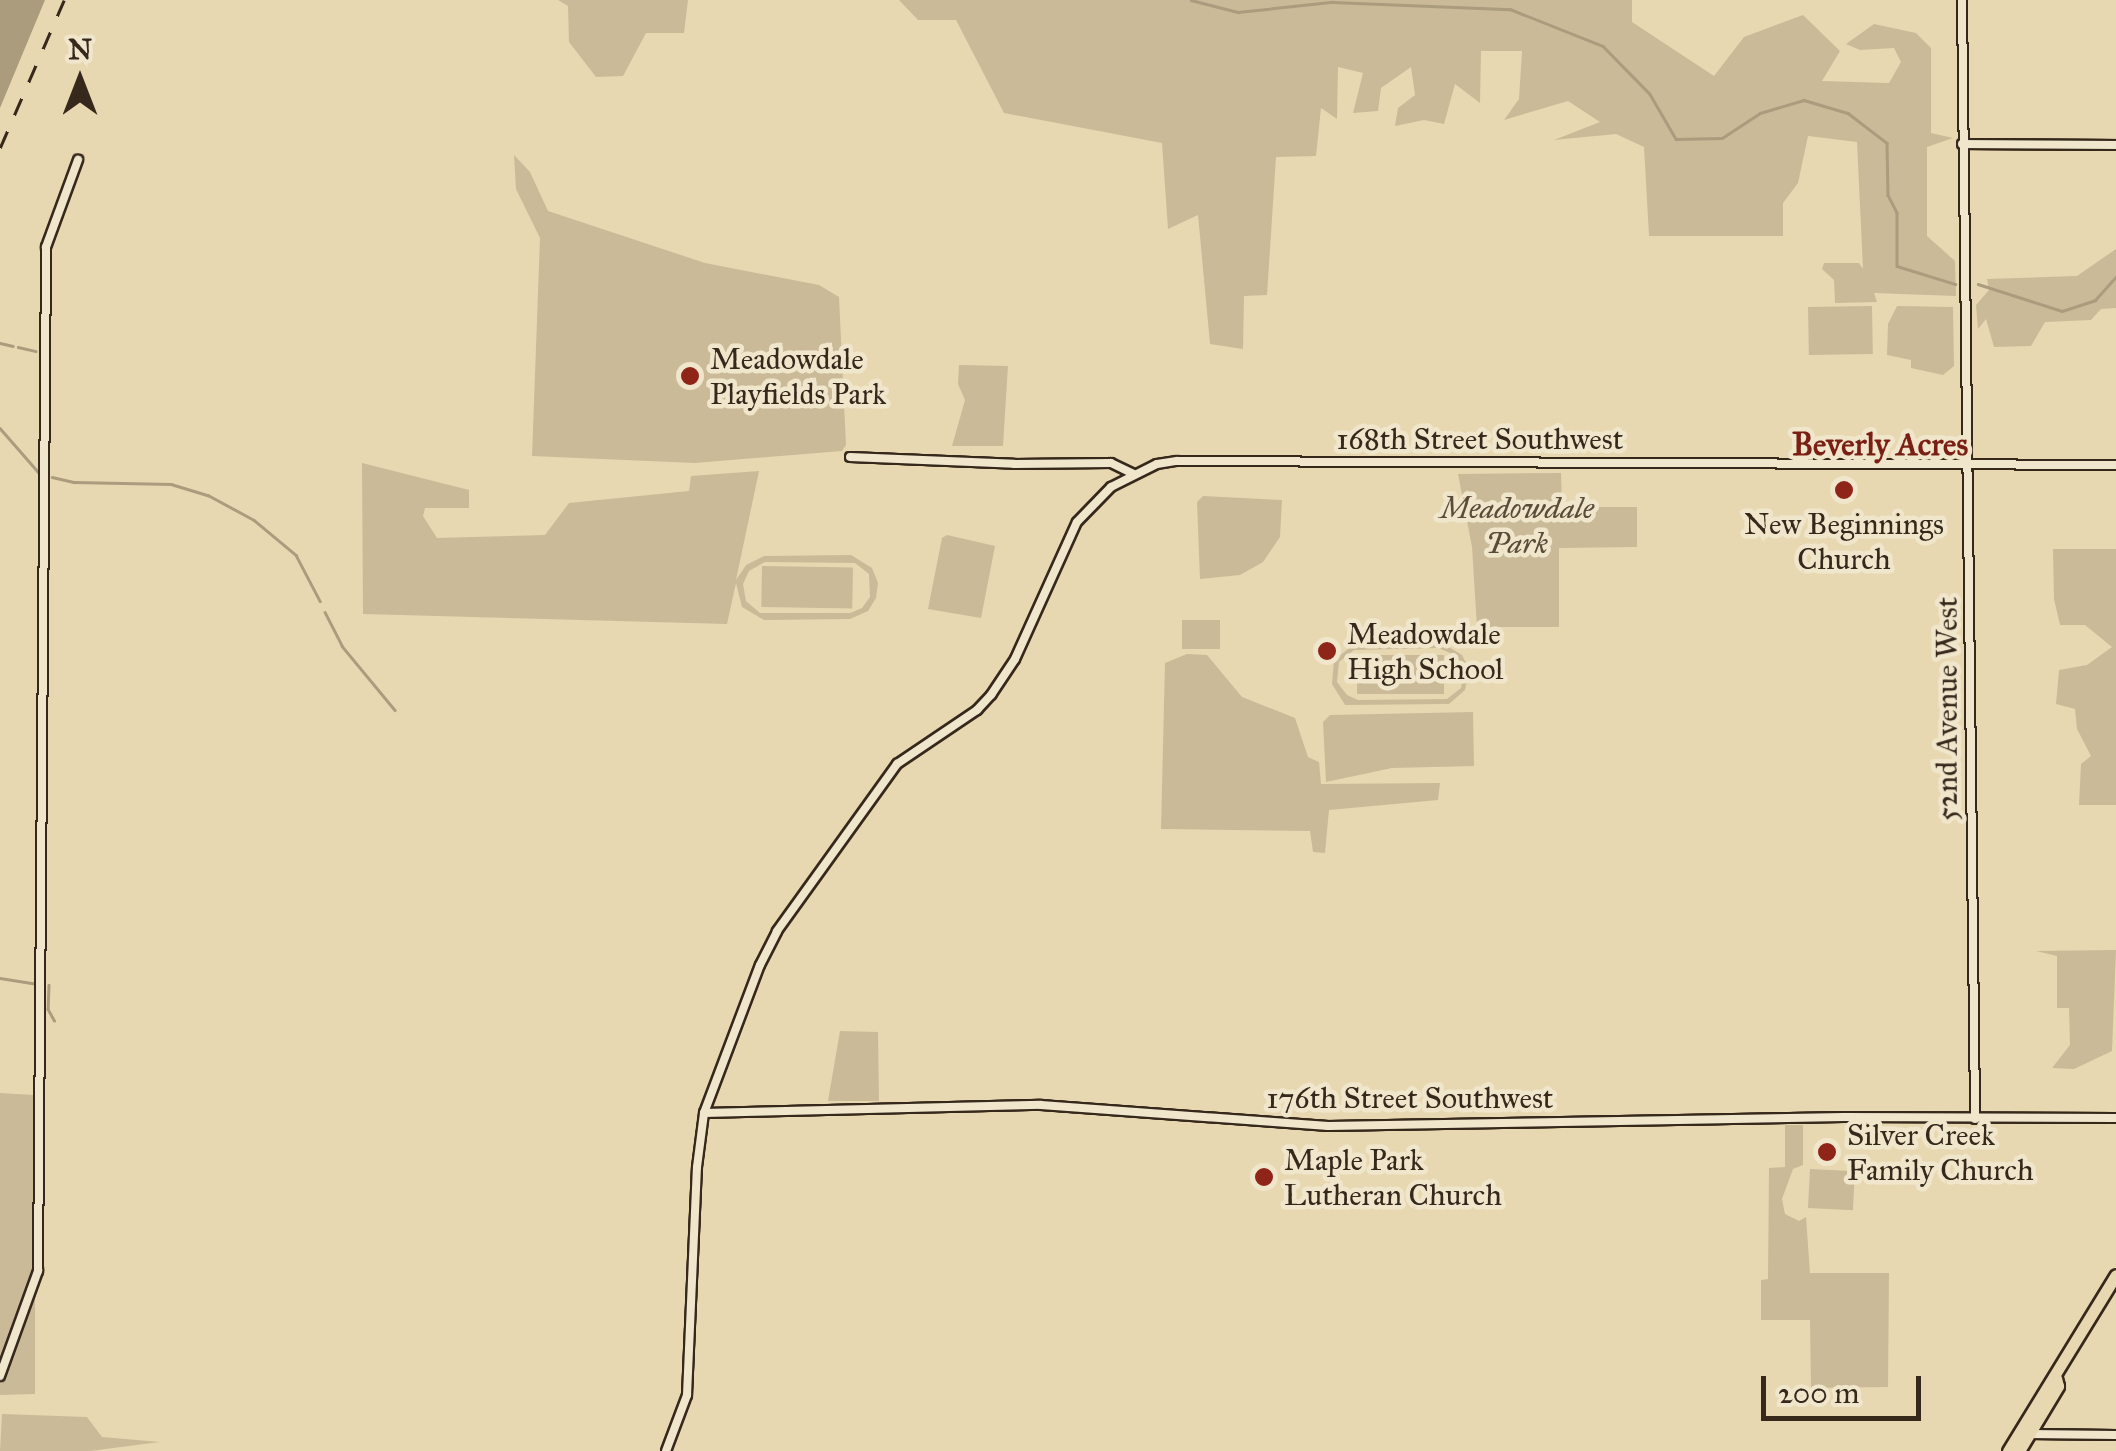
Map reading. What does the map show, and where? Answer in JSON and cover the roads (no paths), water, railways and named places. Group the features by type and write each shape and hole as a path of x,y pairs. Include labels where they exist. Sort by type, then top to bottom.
{"highway":[{"path":"2013,1451 2034,1408 2116,1275"},
{"path":"2023,1435 2036,1422 2058,1386 2056,1378"}],"street":[{"name":"52nd Avenue West","path":"1962,0 1976,1119"},
{"path":"1962,144 2116,146"},
{"path":"0,1376 38,1271 46,247 78,160"},
{"name":"168th Street Southwest","path":"850,457 1014,464 1111,463 1134,474 1177,461 2116,465"},
{"path":"666,1451 687,1394 697,1166 704,1112 777,931 897,764 978,710 991,695 1015,659 1077,522 1098,497 1134,474"},
{"name":"176th Street Southwest","path":"704,1112 1041,1106 1328,1126 2116,1118"},
{"path":"2036,1422 2049,1436"},
{"path":"2023,1435 2116,1435"}],"waterway":[{"path":"1191,0 1238,12 1332,2 1510,9 1603,46 1650,94 1676,139 1722,138 1760,113 1804,100 1848,113 1887,143 1888,195 1897,213 1897,266 1955,284"},
{"path":"1978,284 2062,311 2095,300 2116,277"},
{"path":"0,343 13,346"},
{"path":"18,347 36,351"},
{"path":"0,428 40,474"},
{"path":"52,477 74,482 171,484 208,495 254,520 296,555 320,601"},
{"path":"325,612 342,646 395,710"},
{"path":"0,978 33,983"},
{"path":"49,985 48,1009 54,1020"}],"railway":[{"path":"0,148 64,0"}],"place":[{"name":"Meadowdale Playfields Park","path":"690,376"},
{"name":"New Beginnings Church","path":"1844,490"},
{"name":"Meadowdale High School","path":"1327,651"},
{"name":"Silver Creek Family Church","path":"1827,1152"},
{"name":"Maple Park Lutheran Church","path":"1264,1177"}],"district":[{"name":"Beverly Acres","path":"1880,445"}],"park label":[{"name":"Meadowdale Park","path":"1517,525"}]}
